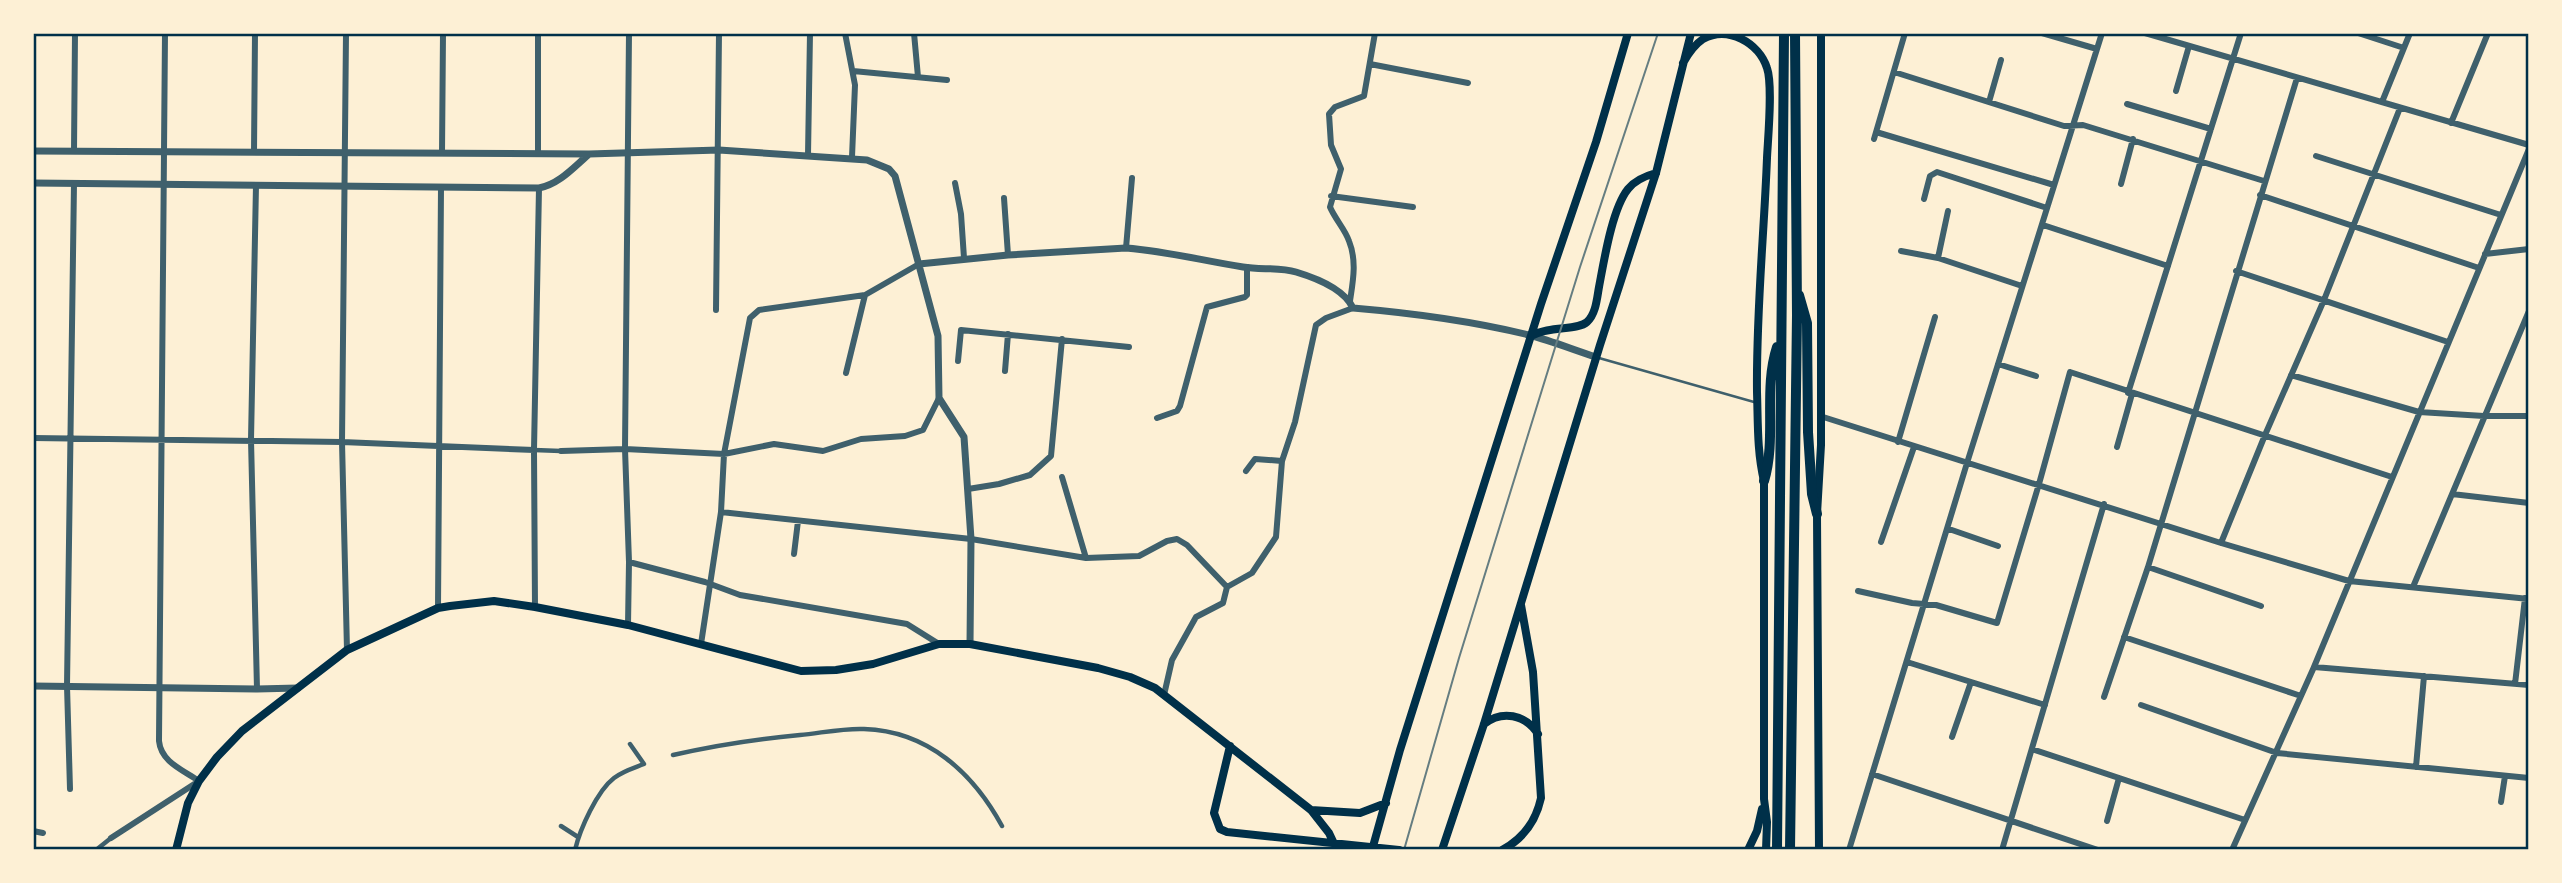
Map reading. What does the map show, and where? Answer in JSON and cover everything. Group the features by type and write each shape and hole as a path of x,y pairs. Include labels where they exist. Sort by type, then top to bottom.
{"highway":[{"path":"1777,850 1784,33"},
{"path":"1790,850 1797,292 1796,33"},
{"path":"1797,292 1807,323 1808,432 1812,494 1817,514"},
{"path":"1764,481 1769,458 1772,367 1781,335"}],"main road":[{"path":"1372,850 1400,750 1531,336 1596,142 1628,33"},
{"path":"1442,850 1656,173 1691,33"},
{"path":"1817,850 1821,33"},
{"path":"1682,63 1704,39 1727,34 1753,44 1768,69 1765,218 1758,313 1759,461 1764,481 1766,850"},
{"path":"1531,336 1546,329 1580,326 1590,318 1597,298 1608,240 1623,198 1636,181 1656,173"},
{"path":"176,850 188,803 199,781 242,731 347,650 438,608 494,601 628,625 800,671 836,670 873,664 939,644 970,644 1114,672 1146,684 1164,695 1311,810 1329,833 1337,850"},
{"path":"1502,850 1530,827 1540,805 1542,785 1533,672 1521,602"},
{"path":"1484,724 1495,717 1515,716 1530,724 1539,735"},
{"path":"1230,746 1214,813 1220,829 1227,832 1399,850"},
{"path":"1748,850 1760,821 1764,799"},
{"path":"1311,810 1360,813 1386,803"}],"street":[{"path":"74,151 75,33"},
{"path":"96,850 199,781 160,752 158,686 165,33"},
{"path":"254,152 255,33"},
{"path":"346,33 342,442 347,650"},
{"path":"442,153 443,33"},
{"path":"538,33 538,153"},
{"path":"628,625 625,449 629,33"},
{"path":"716,310 719,33"},
{"path":"808,155 810,33"},
{"path":"845,33 855,85 852,157"},
{"path":"914,33 918,77"},
{"path":"1352,305 1355,271 1349,239 1330,207 1341,169 1331,145 1329,114 1335,107 1364,96 1375,33"},
{"path":"1905,33 1875,135 2054,185"},
{"path":"2042,33 2097,50"},
{"path":"1849,850 2102,33"},
{"path":"2146,33 2529,147 2314,667 2232,850"},
{"path":"2117,447 2168,265 2241,33"},
{"path":"2358,33 2404,48"},
{"path":"2382,102 2410,33"},
{"path":"2451,123 2488,33"},
{"path":"2176,91 2189,46"},
{"path":"1989,102 2001,60"},
{"path":"1370,64 1468,83"},
{"path":"853,71 947,80"},
{"path":"1894,72 2064,126 2083,125 2264,181"},
{"path":"2104,697 2148,567 2297,78"},
{"path":"2127,104 2211,129"},
{"path":"2221,543 2324,300 2400,108"},
{"path":"2121,184 2133,139"},
{"path":"33,151 589,154 719,150 852,157 880,164 895,176 938,336 939,398 923,430 905,436 861,439 823,451 774,444 724,454 625,449 561,451 342,442 33,438"},
{"path":"33,183 539,188 549,186 560,179 589,154"},
{"path":"2316,156 2501,215"},
{"path":"1924,199 1930,176 1937,172 2047,208"},
{"path":"2518,176 2529,175"},
{"path":"1126,248 1132,178"},
{"path":"70,789 67,686 74,183"},
{"path":"955,183 961,214 964,258"},
{"path":"256,185 251,440 257,689"},
{"path":"438,608 441,187"},
{"path":"535,607 534,450 539,188"},
{"path":"2260,195 2479,268"},
{"path":"1331,196 1413,207"},
{"path":"1004,198 1008,255"},
{"path":"1938,258 1948,211"},
{"path":"2043,225 2168,265"},
{"path":"701,644 721,512 724,454 747,328 750,318 759,310 865,295 919,264 964,258 1126,248 1247,267 1292,270 1335,289 1352,305 1531,336 1596,357"},
{"path":"2486,254 2529,249"},
{"path":"1901,251 1938,258 2022,286"},
{"path":"1157,418 1177,411 1180,406 1207,307 1247,295 1247,267"},
{"path":"2236,271 2448,342"},
{"path":"846,373 865,295"},
{"path":"1164,695 1172,660 1196,617 1223,603 1227,587 1252,573 1276,537 1282,461 1295,422 1316,325 1352,305"},
{"path":"2413,587 2529,311"},
{"path":"1898,442 1935,317"},
{"path":"958,361 961,330 1129,347"},
{"path":"2519,333 2529,333"},
{"path":"1005,371 1008,334"},
{"path":"968,489 1030,475 1051,456 1062,339"},
{"path":"1998,364 2036,376"},
{"path":"1858,591 1926,604 1997,623 2070,372 2392,477"},
{"path":"2291,374 2419,412 2529,416"},
{"path":"939,398 964,437 971,539 970,644"},
{"path":"1821,416 2349,581 2527,598 2515,684"},
{"path":"1881,542 1914,447"},
{"path":"1247,471 1255,459 1282,461"},
{"path":"1062,477 1086,558"},
{"path":"2452,494 2529,503"},
{"path":"2002,850 2104,504"},
{"path":"721,512 971,539 1086,558 1139,556 1167,541 1177,539 1187,545 1227,587"},
{"path":"793,554 798,521"},
{"path":"1949,528 1998,546"},
{"path":"629,562 740,596 907,624 939,644"},
{"path":"2148,567 2261,606"},
{"path":"2124,637 2301,696"},
{"path":"1907,662 2045,705"},
{"path":"2314,667 2529,685"},
{"path":"2416,767 2424,676"},
{"path":"1952,737 1972,682"},
{"path":"33,686 299,688"},
{"path":"2141,705 2277,753 2529,778"},
{"path":"673,755 732,742 863,729 903,734 943,754 988,800 1002,826"},
{"path":"575,850 578,837 596,802 613,778 644,764 630,744"},
{"path":"2032,750 2245,820"},
{"path":"1872,774 2098,850"},
{"path":"2501,802 2505,776"},
{"path":"2107,821 2119,778"},
{"path":"561,826 578,837"},
{"path":"33,831 43,833"}],"lane":[{"path":"1596,357 1758,403"}],"tram line":[{"path":"1404,850 1459,658 1580,267 1658,33"}]}
